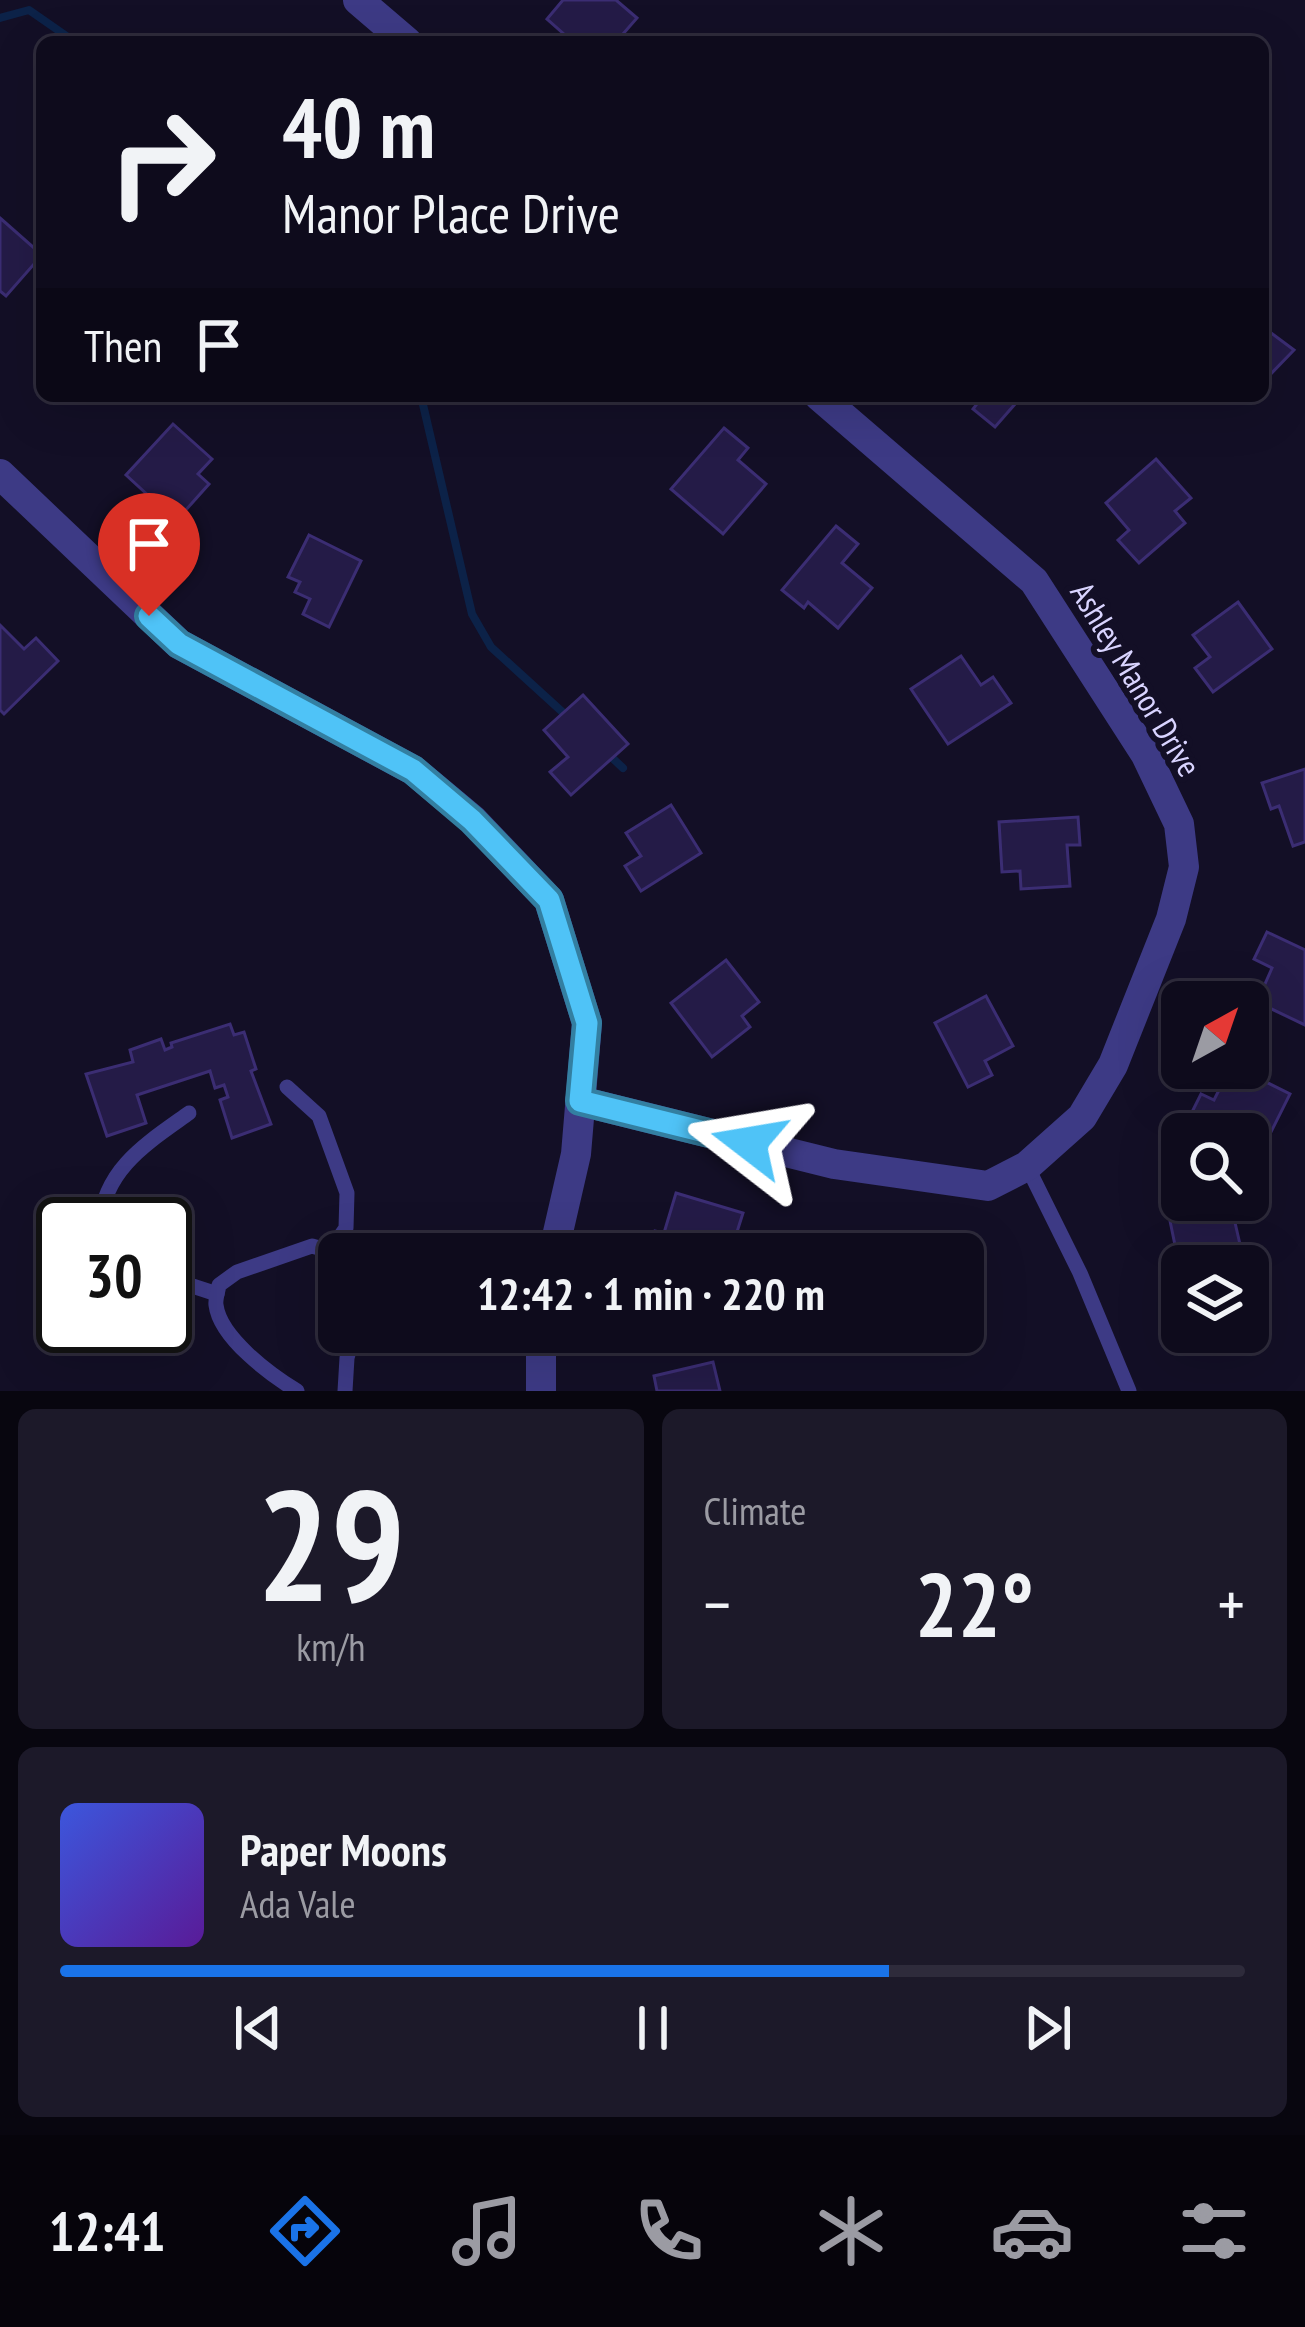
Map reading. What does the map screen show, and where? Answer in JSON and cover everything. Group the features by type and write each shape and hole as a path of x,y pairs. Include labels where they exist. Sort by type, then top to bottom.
{"street":[{"path":"358,0 400,36"},
{"name":"Ashley Manor Drive","path":"580,1101 834,1164 988,1186 1027,1166 1082,1118 1113,1065 1171,919 1184,867 1179,824 1146,755 1034,580 826,402"},
{"path":"0,473 179,644 413,770 472,820 549,900 587,1023 576,1154 559,1233"},
{"path":"541,1353 541,1391"}],"lane":[{"path":"287,1087 319,1117 347,1193 344,1233"},
{"path":"104,1197 113,1178 136,1151 189,1113"},
{"path":"1027,1166 1080,1273 1129,1391"},
{"path":"297,1391 267,1372 231,1333 216,1307 219,1285 237,1272 318,1248"},
{"path":"192,1286 218,1294"},
{"path":"345,1391 348,1353"}],"building":[{"path":"563,0 616,0 637,18 621,36 566,36 547,19"},
{"path":"0,218 36,250 36,262 6,296 0,291"},
{"path":"1269,331 1294,350 1269,376"},
{"path":"978,402 1017,402 995,427 973,409"},
{"path":"173,424 212,459 198,474 209,484 176,521 126,475"},
{"path":"724,428 748,448 738,460 766,484 723,534 671,489"},
{"path":"1156,459 1191,498 1175,511 1185,523 1139,563 1118,540 1129,530 1106,503"},
{"path":"836,526 858,544 842,563 872,588 838,628 808,602 804,608 782,590"},
{"path":"309,535 361,561 329,627 303,614 310,599 295,592 300,582 288,577"},
{"path":"1238,602 1272,649 1213,692 1195,668 1210,657 1193,635"},
{"path":"0,625 24,649 36,638 58,661 4,714 0,710"},
{"path":"961,656 981,685 993,677 1011,703 948,744 911,689"},
{"path":"583,695 628,744 571,795 550,772 568,757 544,730"},
{"path":"1305,769 1305,842 1293,846 1279,806 1271,809 1262,783"},
{"path":"671,805 701,853 641,891 625,866 641,856 626,833"},
{"path":"1078,817 1080,845 1067,845 1070,886 1021,889 1020,871 1002,872 999,822"},
{"path":"1267,932 1305,950 1305,1025 1269,1008 1266,981 1272,968 1254,959"},
{"path":"726,960 759,1002 742,1016 750,1027 712,1057 671,1003"},
{"path":"986,996 1013,1046 985,1061 992,1075 968,1087 935,1023"},
{"path":"230,1024 234,1035 244,1032 256,1069 251,1071 271,1124 232,1138 220,1100 228,1097 224,1085 215,1088 210,1071 137,1095 146,1123 107,1136 86,1074 133,1062 130,1050 161,1039 165,1050 171,1043"},
{"path":"1269,1084 1290,1094 1269,1136 1269,1113 1192,1113 1201,1094 1214,1100 1220,1089 1269,1089"},
{"path":"676,1193 743,1213 737,1233 664,1233"},
{"path":"1170,1221 1235,1221 1240,1245 1175,1245"},
{"path":"713,1362 720,1391 657,1391 654,1376"}],"waterway":[{"path":"0,18 29,10 66,36"},
{"path":"422,402 472,614 491,647 569,718"},
{"path":"607,753 623,768"}],"route":[{"path":"149,616 179,644 413,770 472,820 549,900 587,1023 580,1101 749,1143"}]}
